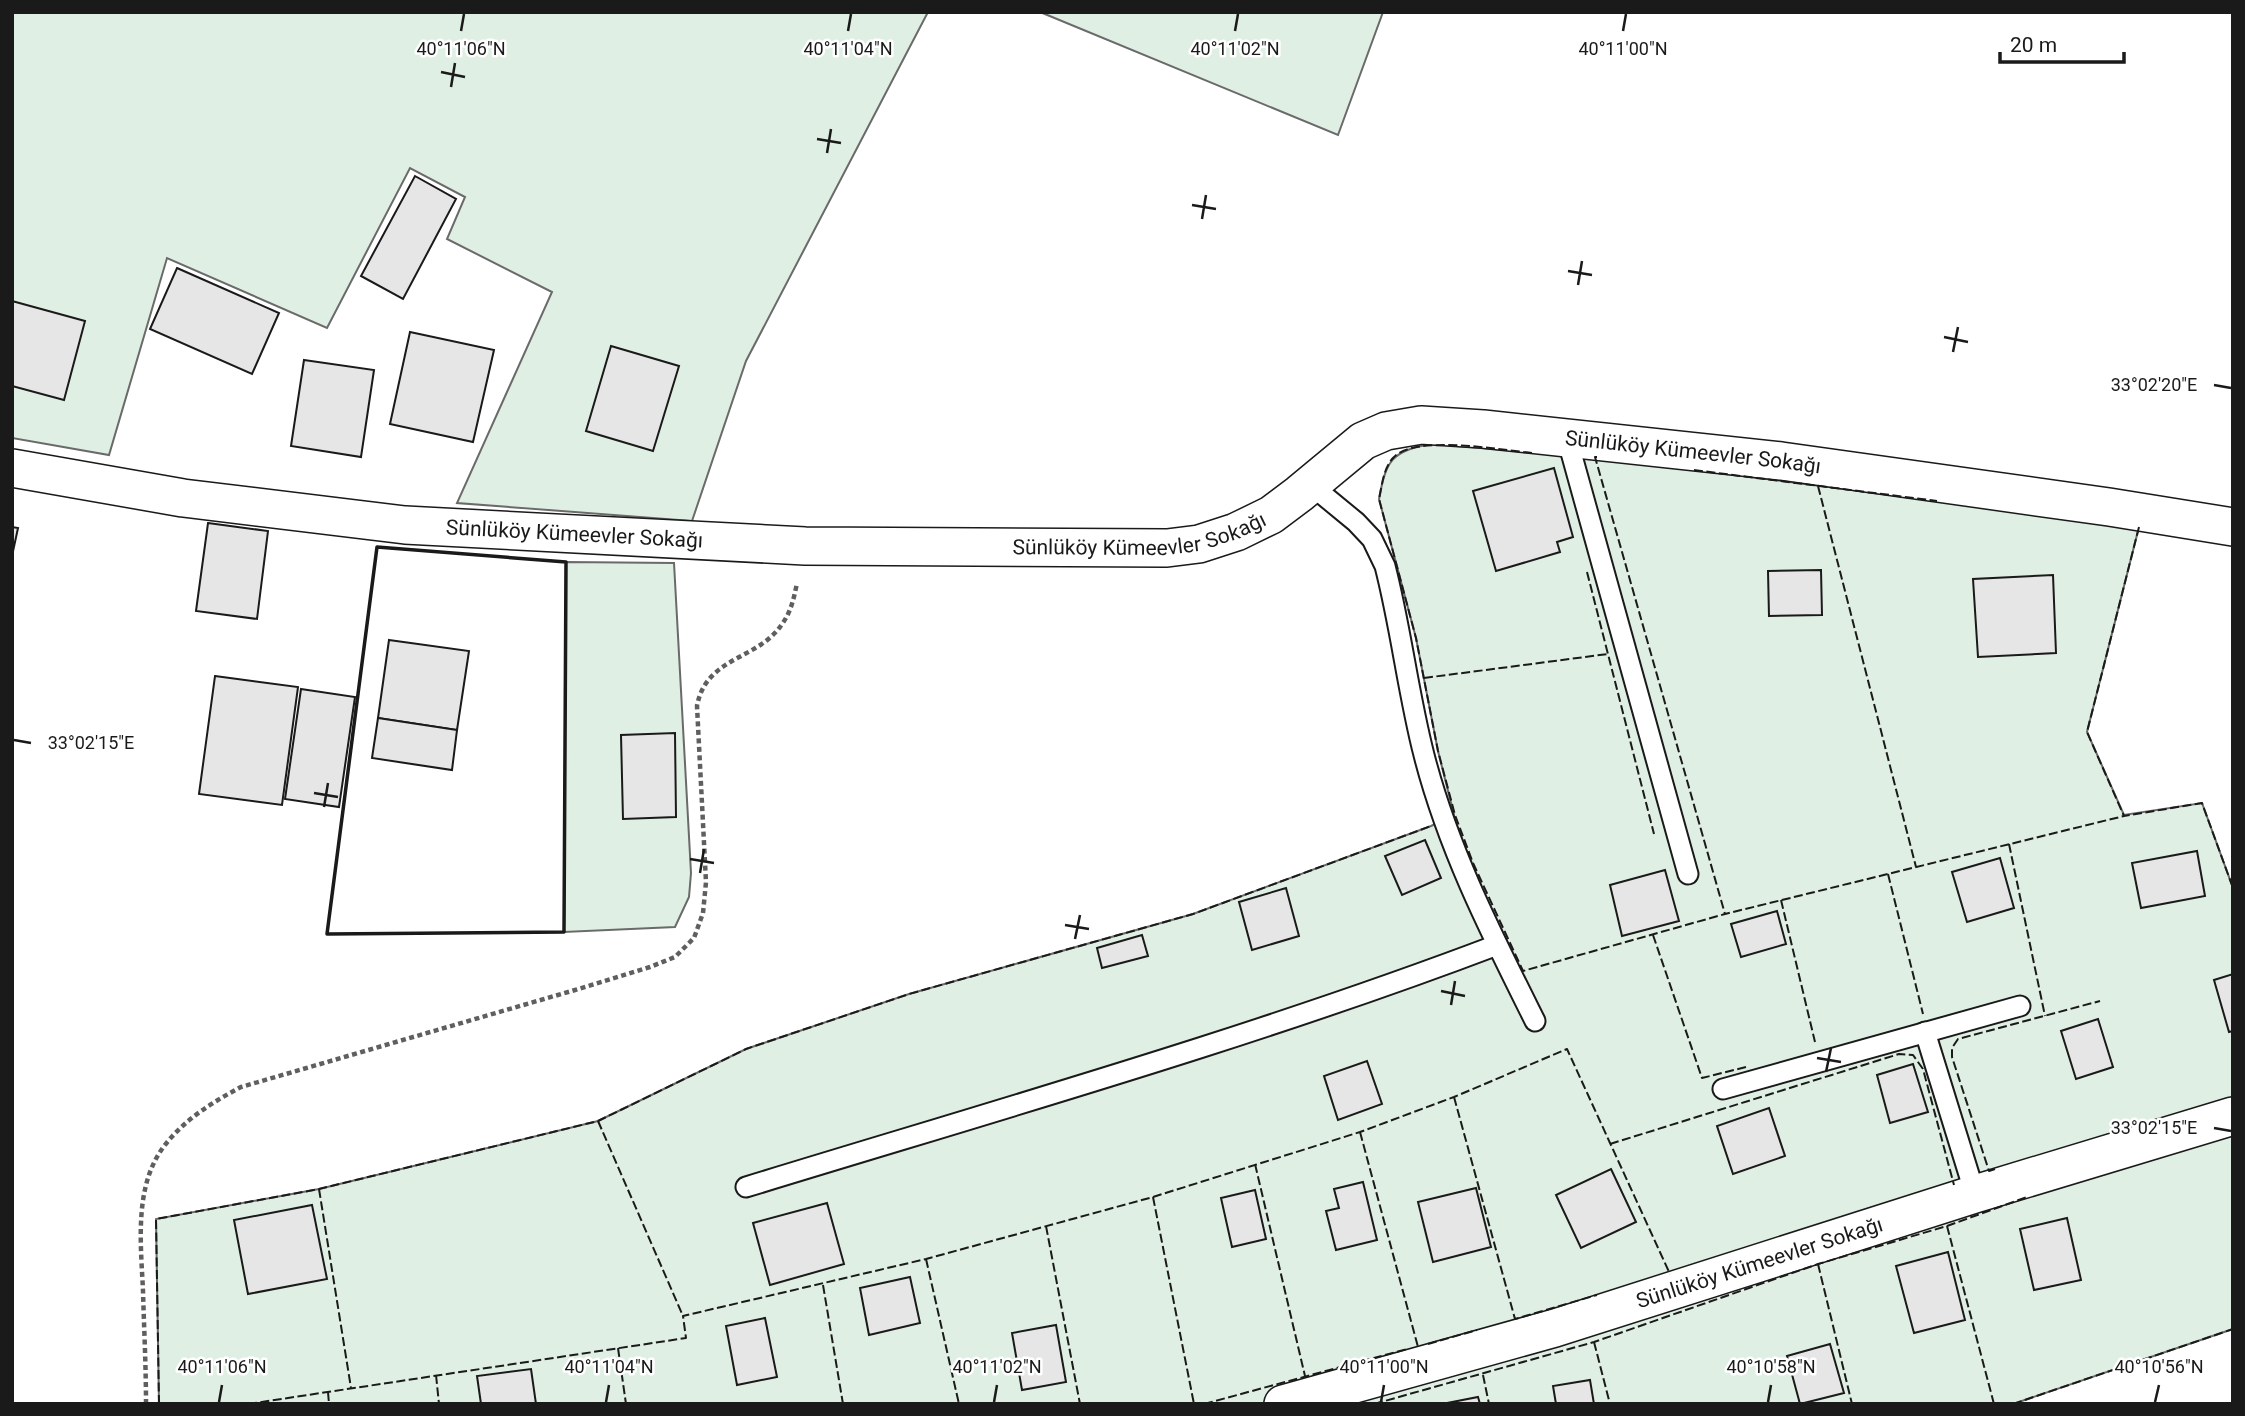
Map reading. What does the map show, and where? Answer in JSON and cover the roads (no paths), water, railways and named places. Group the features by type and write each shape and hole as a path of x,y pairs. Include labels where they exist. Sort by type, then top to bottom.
{"street":[{"name":"Sünlüköy Kümeevler Sokağı","path":"12,468 183,498 405,525 805,546 1178,547 1199,544 1236,532 1271,515 1363,441 1387,431 1421,425 1781,461 2233,527"},
{"name":"Sünlüköy Kümeevler Sokağı","path":"1283,1404 1555,1328 1976,1194 2233,1116"}],"lane":[{"path":"1567,438 1688,874"},
{"path":"1311,485 1356,522 1372,539 1385,566 1428,768 1455,851 1535,1021"},
{"path":"746,1188 1195,1048 1405,980 1497,945"},
{"path":"1723,1089 2020,1006"},
{"path":"1925,1032 1976,1194"}]}
